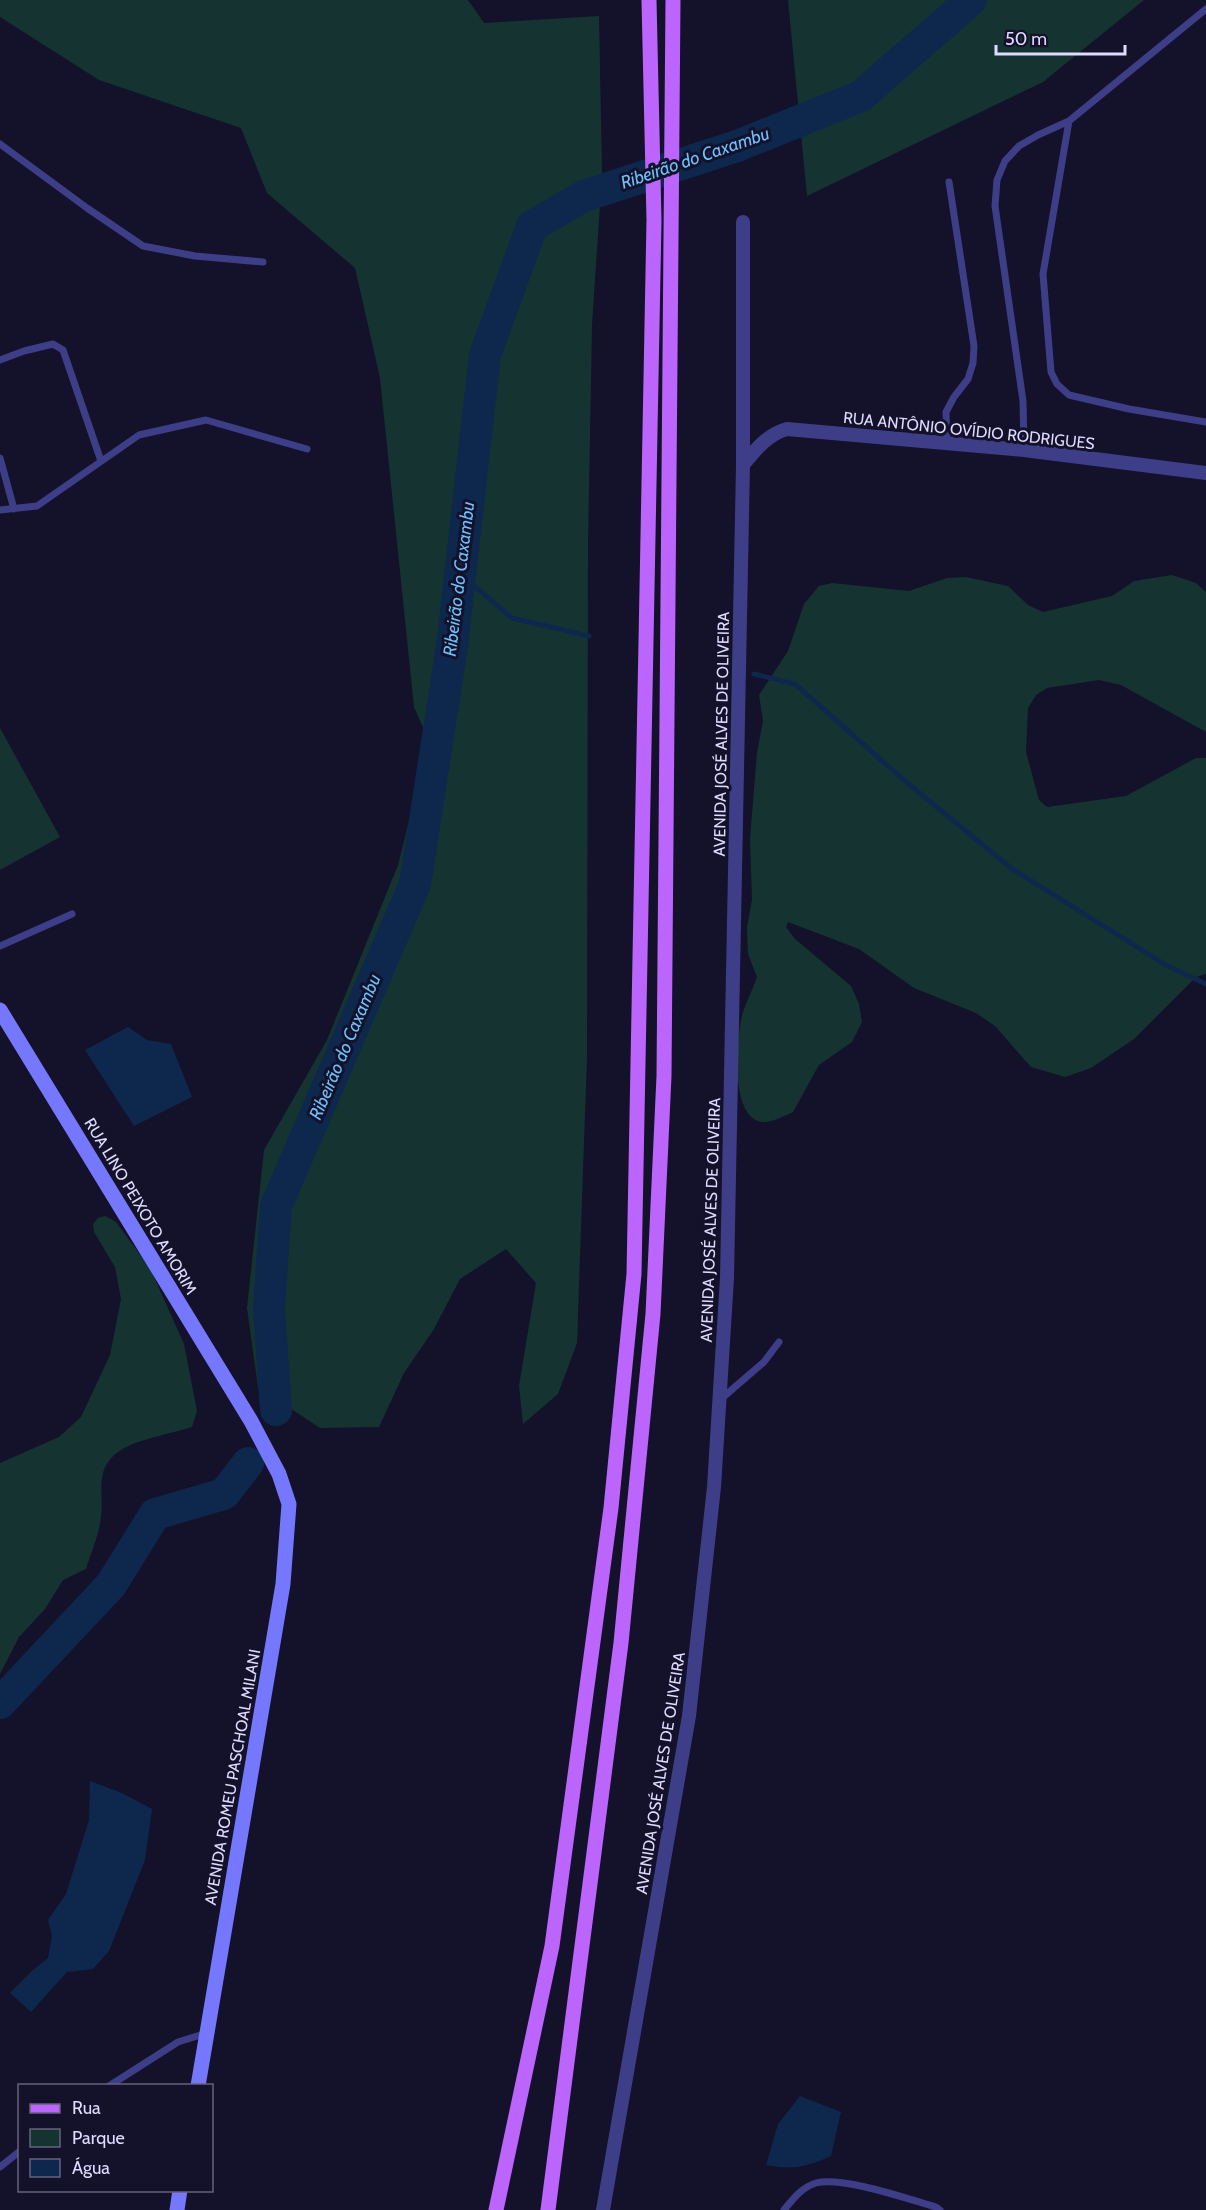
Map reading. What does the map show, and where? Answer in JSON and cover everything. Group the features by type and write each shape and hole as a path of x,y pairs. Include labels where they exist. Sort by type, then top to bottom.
{"main road":[{"path":"496,2210 552,1946 611,1508 634,1274 654,220 649,0"},
{"path":"548,2210 621,1643 653,1314 664,1076 673,0"}],"street":[{"name":"AVENIDA JOSÉ ALVES DE OLIVEIRA","path":"603,2210 689,1716 714,1487 727,1278 742,465 743,222"},
{"name":"RUA ANTÔNIO OVÍDIO RODRIGUES","path":"742,465 769,437 778,431 787,429 1024,450 1206,473"},
{"name":"RUA LINO PEIXOTO AMORIM","path":"0,1010 251,1421 279,1474"},
{"name":"AVENIDA ROMEU PASCHOAL MILANI","path":"198,2084 283,1584 289,1504 279,1474"},
{"path":"177,2210 180,2192"}],"lane":[{"path":"1024,450 1023,401 995,206 997,180 1005,161 1019,146 1069,121 1206,9"},
{"path":"1069,121 1043,274 1051,372 1057,384 1069,395 1129,409 1206,422"},
{"path":"0,144 143,246 195,256 263,262"},
{"path":"947,444 946,412 968,379 973,363 974,346 949,182"},
{"path":"0,360 53,344 63,350 101,461"},
{"path":"0,510 37,506 139,435 206,420 307,449"},
{"path":"0,458 14,509"},
{"path":"0,946 72,914"},
{"path":"719,1401 764,1362 779,1342"},
{"path":"111,2084 178,2042 207,2032"},
{"path":"0,2167 18,2153"},
{"path":"784,2210 800,2192 816,2183 833,2183 871,2190 940,2210"}],"green space":[{"path":"0,0 468,0 484,23 599,16 602,174 592,325 588,545 587,1056 577,1343 558,1394 523,1424 519,1386 536,1283 506,1249 460,1279 434,1329 404,1373 379,1427 320,1428 258,1387 247,1308 264,1150 327,1040 398,865 429,741 414,707 380,378 355,268 267,193 241,128 99,80 0,17"},
{"path":"788,0 1144,0 1043,82 807,196"},
{"path":"1172,575 1196,583 1206,592 1206,732 1121,685 1099,680 1047,688 1036,695 1028,708 1026,752 1039,800 1047,807 1126,796 1196,758 1206,758 1206,974 1196,977 1134,1039 1091,1068 1065,1077 1031,1067 995,1026 976,1013 914,988 859,949 788,922 786,927 795,939 851,986 859,1004 862,1022 852,1042 819,1065 793,1112 776,1120 758,1121 749,1114 743,1103 737,1072 737,1054 740,1023 757,977 748,954 747,928 752,899 750,839 757,752 763,721 759,695 788,651 804,604 819,586 832,583 909,591 947,578 966,577 1008,586 1028,605 1043,612 1112,596 1134,581"},
{"path":"0,728 60,837 0,870"},
{"path":"105,1216 116,1222 150,1268 184,1344 197,1411 192,1427 125,1447 111,1459 103,1474 100,1522 86,1569 63,1580 45,1609 19,1637 0,1674 0,1463 59,1437 81,1417 110,1355 121,1299 115,1267 94,1232 93,1224 98,1218"}],"water":[{"path":"128,1027 147,1040 171,1044 192,1097 134,1126 85,1050"},
{"path":"90,1781 122,1793 152,1809 145,1860 109,1951 93,1969 67,1972 31,2012 10,1993 48,1958 52,1936 48,1920 66,1894 89,1820"},
{"path":"800,2096 841,2112 831,2156 799,2166 766,2165 778,2124"}],"waterway":[{"name":"Ribeirão do Caxambu","path":"276,1410 269,1308 276,1206 415,884 452,646 485,355 532,226 584,196 737,146 861,96 971,0"},
{"path":"460,574 512,618 589,636"},
{"path":"754,674 795,684 905,781 1011,868 1166,965 1206,984"},
{"name":"Ribeirão do Caxambu","path":"0,1703 111,1585 155,1514 224,1494 248,1463"}]}
